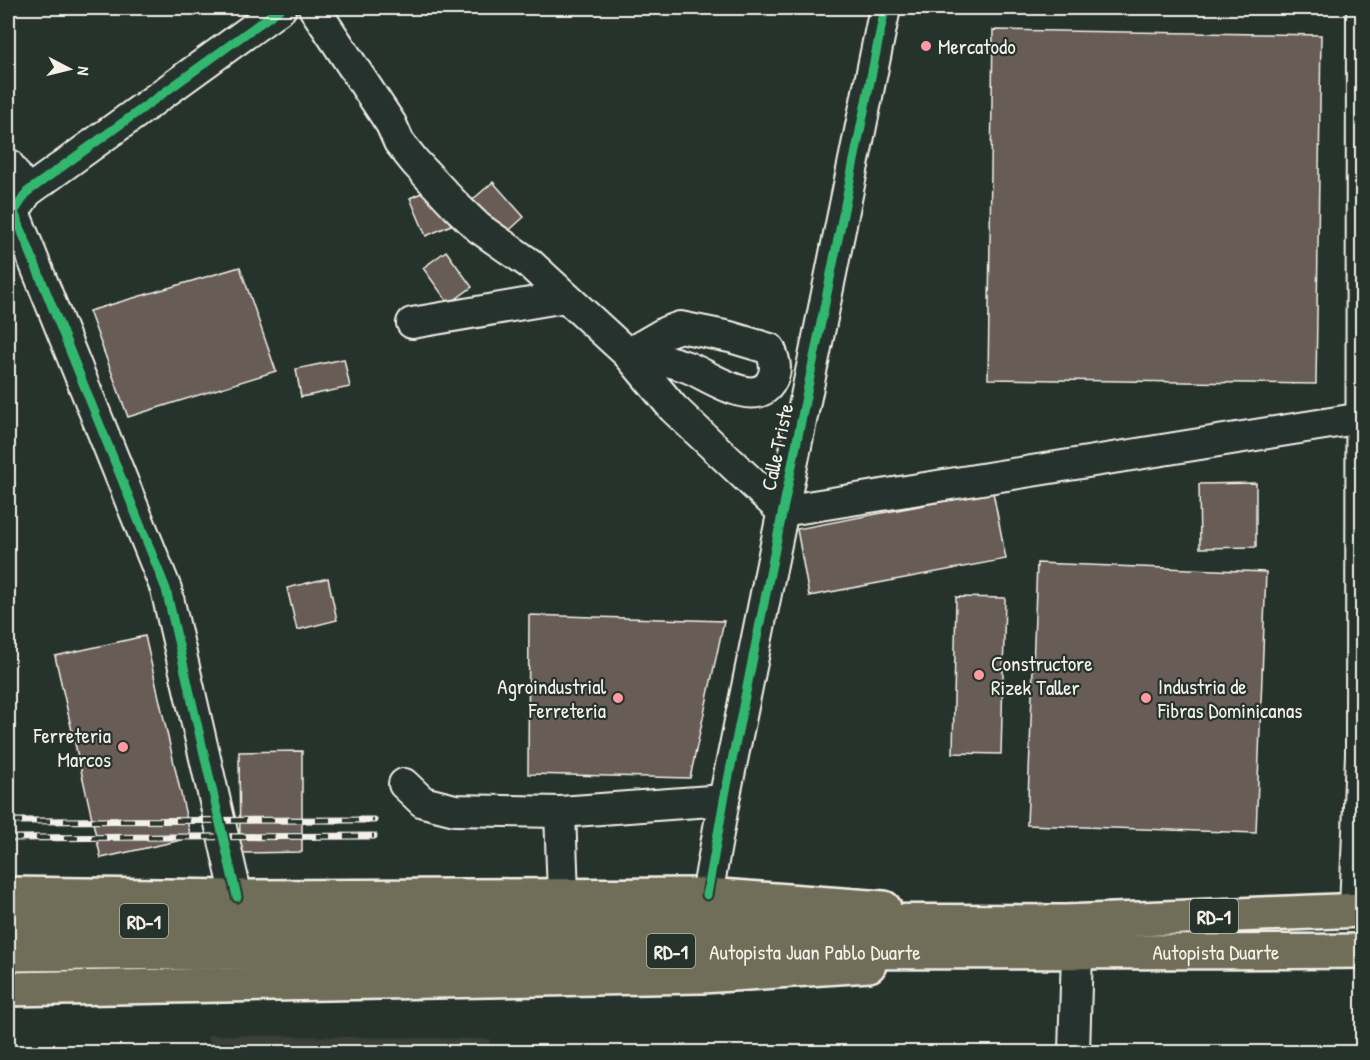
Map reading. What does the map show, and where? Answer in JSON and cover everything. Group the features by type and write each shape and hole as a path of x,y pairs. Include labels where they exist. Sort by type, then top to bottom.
{"main road":[{"path":"8,894 237,897 707,895 1070,942"},
{"name":"Autopista Duarte","path":"1070,942 1359,910"},
{"name":"RD-1","path":"8,922 278,936"},
{"name":"Autopista Juan Pablo Duarte","path":"278,936 1070,942"},
{"name":"RD-1","path":"8,954 278,936"},
{"path":"8,989 702,976 1070,942"},
{"name":"Autopista Duarte","path":"1070,942 1362,951"}],"street":[{"path":"237,897 166,589 14,212 27,192 281,8"},
{"path":"314,8 391,124 399,142 416,162 479,228 529,263 628,354 673,408 782,511 1362,418"},
{"name":"Calle Triste","path":"707,895 724,800 885,8"},
{"path":"1359,910 1362,754 1362,8"},
{"path":"8,164 27,192"},
{"path":"412,323 565,297"},
{"path":"404,784 423,802 455,810 560,812 724,800"},
{"path":"560,812 563,896"},
{"path":"1070,942 1074,1053"}],"shaded area":[{"path":"208,1035 490,1039 489,1052 213,1052"}],"building":[{"path":"993,30 1321,35 1316,384 988,379"},
{"path":"493,182 524,217 503,236 471,201"},
{"path":"435,187 451,225 426,236 410,198"},
{"path":"446,251 472,287 449,304 423,268"},
{"path":"240,267 276,371 128,417 89,311"},
{"path":"344,359 350,387 301,397 296,369"},
{"path":"1256,483 1256,547 1200,548 1199,484"},
{"path":"993,492 1006,559 809,596 797,529"},
{"name":"Industria de Fibras Dominicanas","path":"1037,563 1266,572 1256,833 1027,825"},
{"path":"328,578 337,620 297,630 287,588"},
{"name":"Constructore Rizek Taller","path":"956,597 1005,598 1001,754 953,753"},
{"name":"Agroindustrial Ferreteria","path":"529,615 724,621 690,778 528,774"},
{"name":"Ferreteria Marcos","path":"145,636 191,838 101,858 55,656"},
{"path":"302,751 302,852 240,853 239,752"}],"railway":[{"path":"8,821 374,820"},
{"path":"8,838 374,836"}],"cycle path":[{"path":"237,897 166,589 14,212 27,192 281,8"},
{"path":"707,895 724,800 885,8"}],"place":[{"name":"Mercatodo","path":"926,46"},
{"name":"Constructore Rizek Taller","path":"979,675"},
{"name":"Agroindustrial Ferreteria","path":"618,698"},
{"name":"Industria de Fibras Dominicanas","path":"1146,698"},
{"name":"Ferreteria Marcos","path":"123,747"}]}
